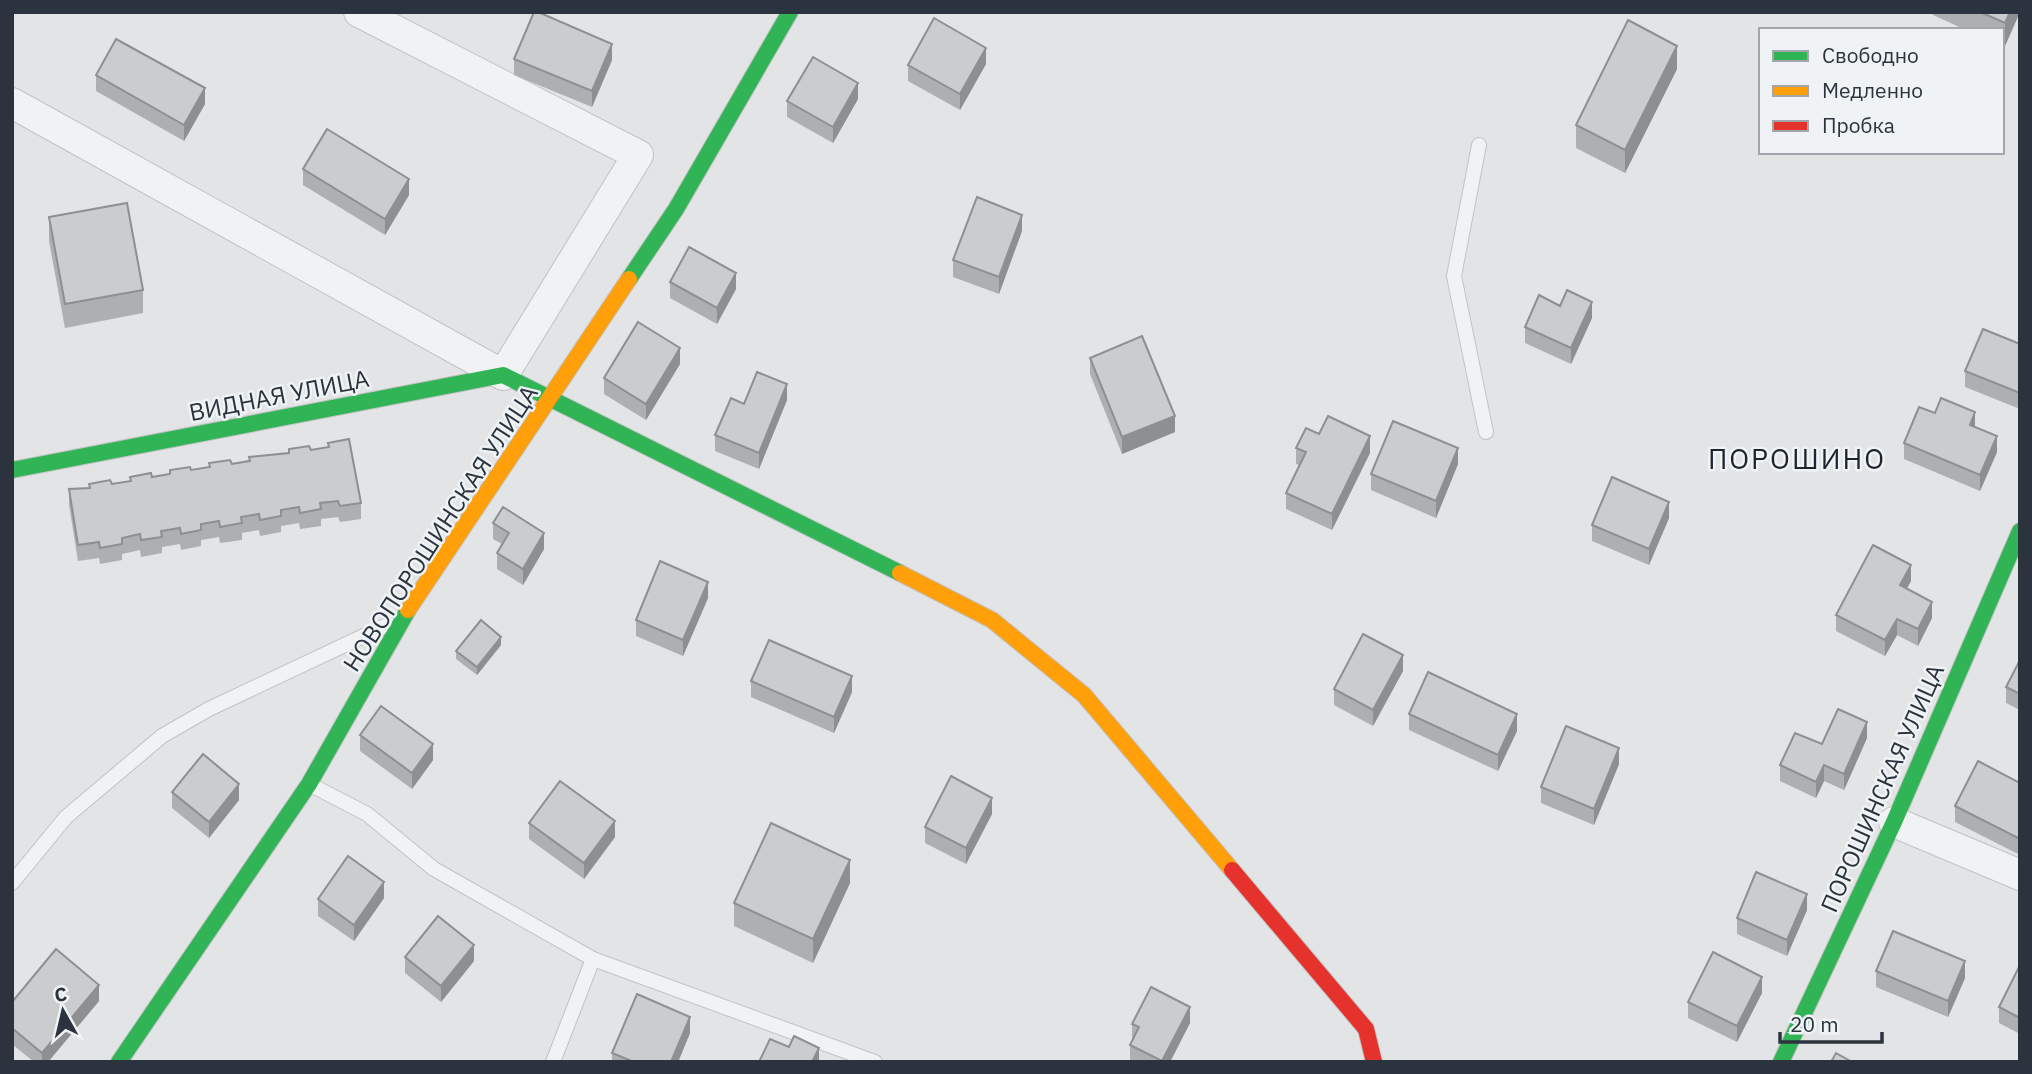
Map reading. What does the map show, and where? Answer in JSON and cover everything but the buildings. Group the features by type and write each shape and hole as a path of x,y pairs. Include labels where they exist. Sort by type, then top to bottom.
{"street":[{"path":"359,12 638,155 503,375"},
{"name":"НОВОПОРОШИНСКАЯ УЛИЦА","path":"119,1062 309,784 404,616 676,209 790,12"},
{"path":"12,103 503,375 992,620 1084,695 1366,1029 1374,1062"},
{"name":"ВИДНАЯ УЛИЦА","path":"12,470 503,375"},
{"name":"ПОРОШИНСКАЯ УЛИЦА","path":"1781,1062 1894,822 2018,541"},
{"path":"1894,822 2020,875"}],"lane":[{"path":"1479,145 1454,276 1486,432"},
{"path":"12,883 66,817 162,736 209,709 404,616"},
{"path":"309,784 366,814 435,869 593,959 875,1062"},
{"path":"553,1062 593,959"}],"traffic: fast":[{"path":"629,279 676,209 790,12"},
{"path":"12,470 503,375 900,573"},
{"path":"1781,1062 1894,822 2020,531"},
{"path":"119,1062 309,784 408,610"}],"traffic: slow":[{"path":"408,610 629,279"},
{"path":"900,573 992,620 1084,695 1232,870"}],"traffic: jam":[{"path":"1232,870 1366,1029 1374,1062"}],"district":[{"name":"ПОРОШИНО","path":"1797,458"}]}
